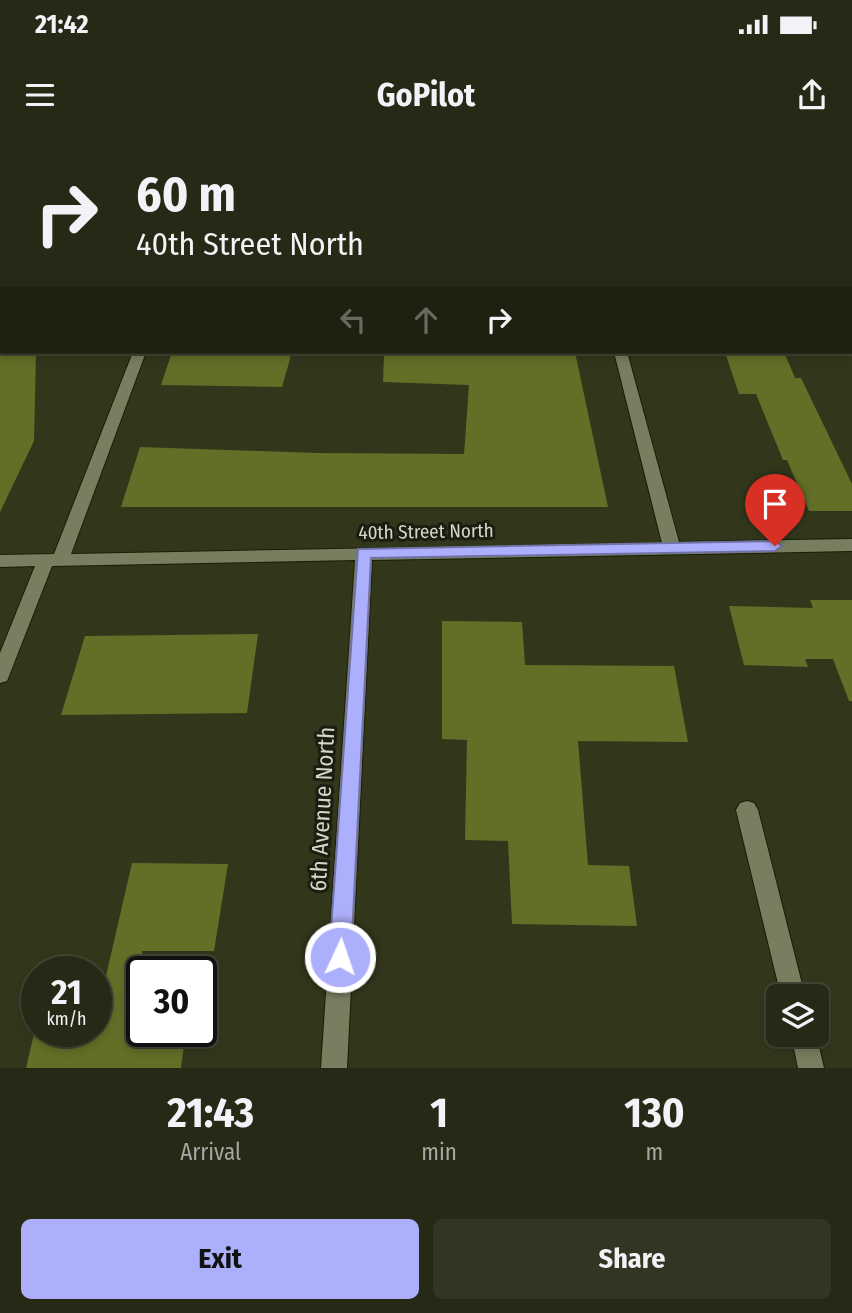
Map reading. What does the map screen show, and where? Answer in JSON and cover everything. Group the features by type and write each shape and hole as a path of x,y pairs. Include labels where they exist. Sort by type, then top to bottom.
{"street":[{"path":"0,676 53,560 138,354"},
{"path":"621,354 671,548"},
{"name":"40th Street North","path":"0,561 852,545"},
{"name":"6th Avenue North","path":"334,1068 364,553"},
{"path":"747,810 790,984"},
{"path":"806,1047 811,1068"}],"building":[{"path":"0,354 36,354 34,441 0,512"},
{"path":"171,354 291,354 282,387 161,385"},
{"path":"384,354 575,354 608,507 121,507 140,447 317,453 464,454 469,385 383,382"},
{"path":"726,354 785,354 795,378 801,378 852,484 852,511 809,511 787,460 783,460 756,394 739,394"},
{"path":"810,600 852,600 852,701 849,701 833,659 805,659 808,667 744,665 729,606 813,608"},
{"path":"442,621 522,622 525,665 674,666 688,742 578,741 588,865 629,866 637,926 512,924 508,841 465,840 467,740 442,739"},
{"path":"258,634 247,713 61,715 85,636"},
{"path":"132,863 228,864 214,951 142,951 142,956 126,956 126,1047 184,1047 181,1068 26,1068 31,1047 112,1047 111,956"}],"route":[{"path":"340,957 364,553 775,546"}]}
